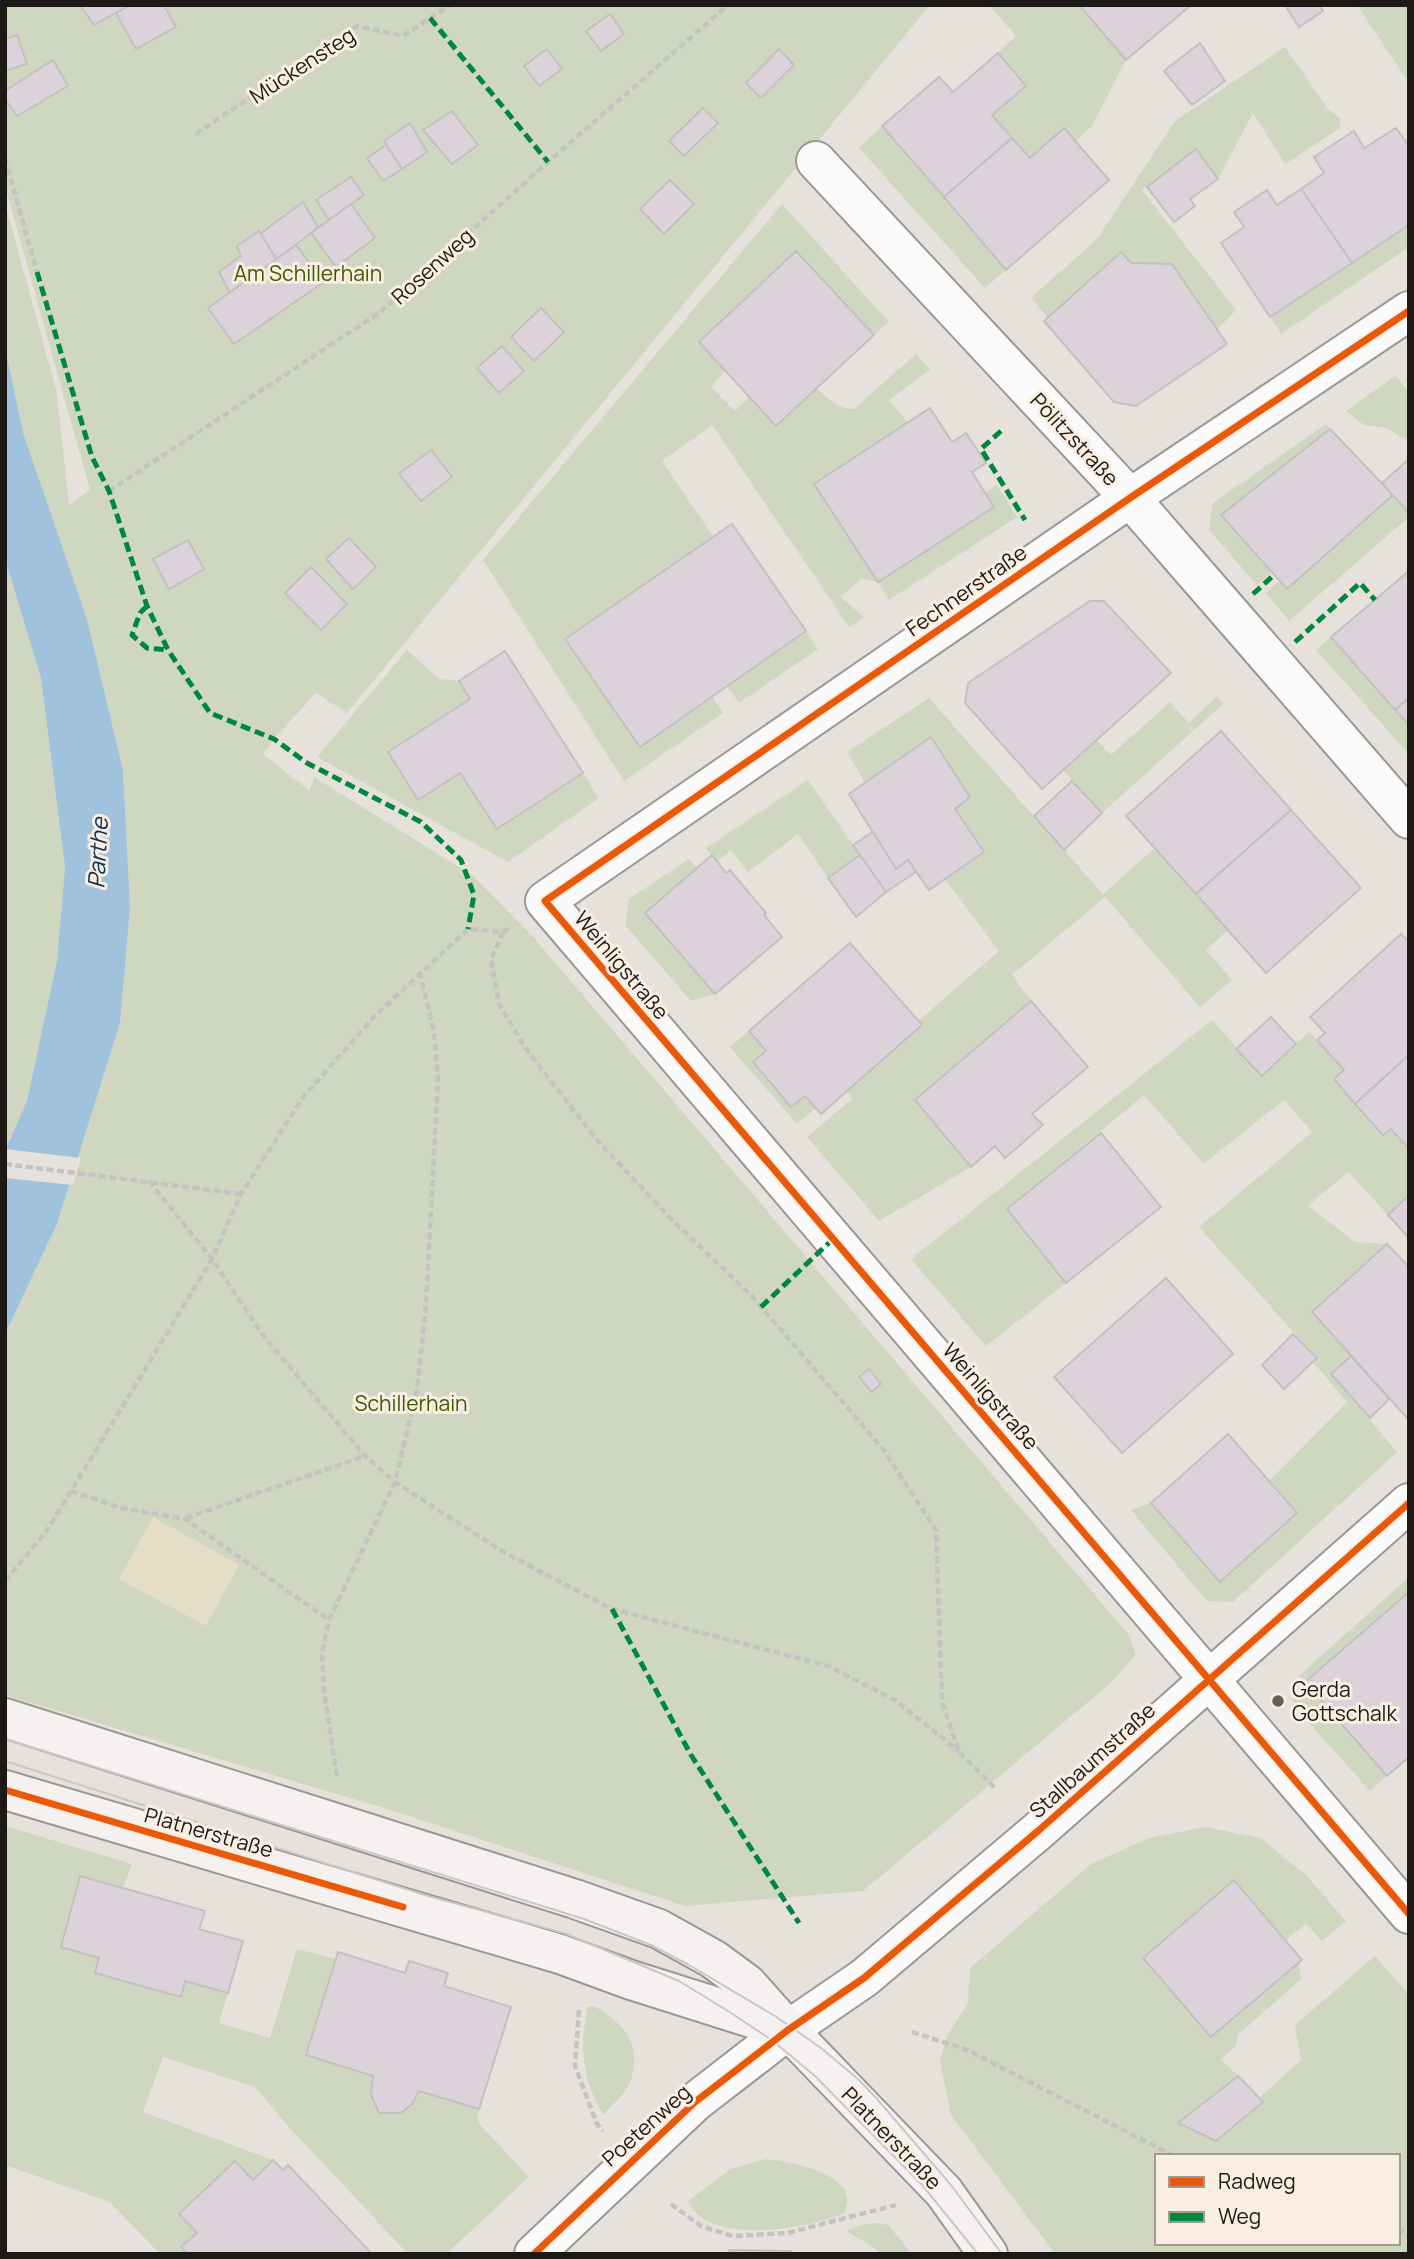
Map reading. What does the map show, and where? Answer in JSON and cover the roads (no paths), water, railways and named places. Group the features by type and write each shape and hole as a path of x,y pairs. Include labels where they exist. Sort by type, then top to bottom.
{"main road":[{"name":"Platnerstraße","path":"5,1718 562,1895 659,1929 713,1959 747,1984 944,2192 988,2254"},
{"name":"Platnerstraße","path":"5,1790 560,1954 631,1980 788,2030"}],"street":[{"name":"Pölitzstraße","path":"816,161 1130,498 1409,819"},
{"name":"Fechnerstraße","path":"545,901 1130,498 1409,311"},
{"name":"Weinligstraße","path":"545,901 1409,1914"},
{"name":"Stallbaumstraße","path":"788,2030 864,1978 1038,1831 1409,1503"},
{"name":"Poetenweg","path":"534,2254 678,2116 788,2030"}],"water":[{"name":"Parthe","path":"5,347 23,433 87,619 123,770 130,908 120,1023 57,1224 5,1334 5,1151 27,1101 57,961 65,867 41,678 5,559"}],"tram line":[{"path":"5,1739 584,1919 651,1945 775,2016 821,2048 859,2080 951,2185 1002,2254"},
{"path":"5,1761 428,1896 564,1933 679,1981 773,2041 815,2076 923,2186 978,2254"}],"place":[{"name":"Gerda Gottschalk","path":"1278,1701"}],"park label":[{"name":"Am Schillerhain","path":"308,273"},
{"name":"Schillerhain","path":"411,1403"}]}
